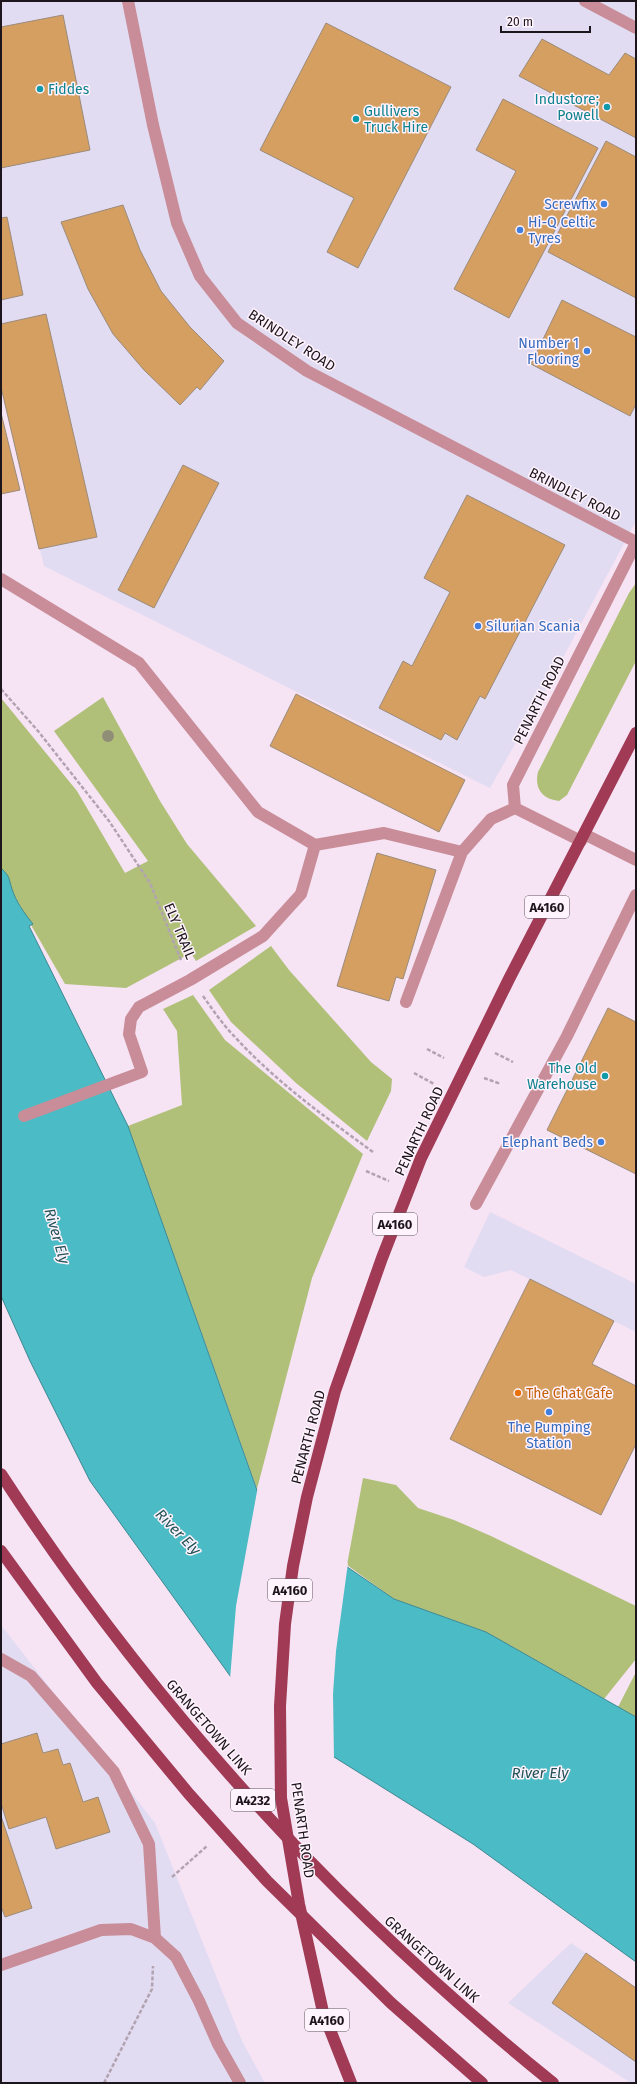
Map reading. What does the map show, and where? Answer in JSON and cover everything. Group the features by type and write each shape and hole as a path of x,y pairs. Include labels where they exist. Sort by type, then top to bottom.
{"main road":[{"name":"PENARTH ROAD","path":"351,2083 323,2012 299,1904 281,1794 280,1706 285,1624 293,1566 307,1497 335,1391 382,1258 421,1158 509,979 636,733"},
{"name":"GRANGETOWN LINK","path":"1,1474 68,1573 126,1651 186,1725 273,1823 355,1909 420,1970 553,2083"},
{"name":"A4232","path":"1,1551 96,1683 189,1794 262,1875 391,2003 482,2083"}],"street":[{"name":"BRINDLEY ROAD","path":"128,1 153,125 177,223 200,276 237,322 307,371 636,543"},
{"path":"585,1 636,28"},
{"name":"PENARTH ROAD","path":"515,808 513,785 636,543"},
{"path":"1,579 140,663 258,812 315,844 384,833 462,852"},
{"path":"406,1002 462,852 491,819 515,808 636,860"},
{"path":"24,1116 142,1072 129,1034 131,1019 140,1007 190,980 263,936 301,894 315,844"},
{"path":"476,1204 567,1036 636,895"},
{"path":"1,1659 31,1676 114,1772 149,1844 155,1938"},
{"path":"1,1965 100,1930 132,1929 155,1938 176,1957 199,2001 218,2044 240,2083"}],"path":[{"name":"ELY TRAIL","path":"1,689 38,731 109,821 150,883 174,945 190,980 240,1042 280,1079 340,1128 373,1152"},
{"path":"427,1049 444,1058"},
{"path":"484,1078 502,1084"},
{"path":"152,1890 160,1887 184,1868 209,1844"},
{"path":"104,2083 152,1989 155,1938"}],"shaded area":[{"path":"1,1 636,1 636,521 543,695 490,788 44,566 1,387"},
{"path":"490,1212 636,1284 636,1332 511,1270 484,1277 464,1267"},
{"path":"1,1625 155,1823 242,2041 265,2083 1,2083"},
{"path":"571,1943 636,1987 636,2083 631,2083 508,2003"}],"green space":[{"path":"636,583 636,661 567,795 559,801 553,800 544,795 538,788 538,772 629,593"},
{"path":"103,697 160,801 187,844 256,926 196,961 191,953 126,988 65,984 1,873 1,698 77,791 125,873 148,861 54,731"},
{"path":"271,946 289,970 371,1062 392,1079 391,1091 367,1141 296,1083 231,1022 209,990"},
{"path":"193,995 225,1040 363,1154 312,1278 257,1489 128,1126 182,1105 177,1031 163,1009"},
{"path":"363,1478 396,1485 418,1508 454,1520 491,1536 636,1606 636,1659 604,1699 486,1632 394,1599 347,1565"},
{"path":"636,1672 636,1717 618,1707"}],"water":[{"name":"River Ely","path":"1,868 9,878 18,903 33,924 29,926 128,1126 264,1510 394,1599 486,1632 636,1717 636,1962 473,1844 251,1705 90,1481 30,1361 1,1296"}],"pier":[{"path":"258,1486 266,1508 348,1563 336,1651 333,1694 334,1759 250,1707 230,1679 236,1606"}],"building":[{"name":"Fiddes","path":"63,15 90,150 1,168 1,27"},
{"name":"Gullivers Truck Hire","path":"326,23 451,87 358,268 327,252 354,198 260,150"},
{"name":"Industore; Powell","path":"542,39 609,75 625,53 636,59 636,138 519,76"},
{"name":"Hi-Q Celtic Tyres","path":"503,99 598,148 509,318 454,289 516,171 476,150"},
{"name":"Screwfix","path":"606,141 636,157 636,298 548,252"},
{"path":"123,205 140,250 161,291 190,327 224,361 200,390 197,387 180,405 144,370 113,334 88,289 61,222"},
{"path":"7,217 23,295 1,300 1,218"},
{"name":"Number 1 Flooring","path":"562,300 636,337 636,404 630,416 531,364"},
{"path":"46,314 97,537 39,549 1,387 1,324"},
{"path":"1,413 20,490 1,494"},
{"path":"183,465 219,483 154,608 118,590"},
{"name":"Silurian Scania","path":"467,495 565,545 485,699 480,696 457,740 445,733 441,740 379,708 403,661 412,666 450,592 424,578"},
{"path":"296,694 465,780 439,832 270,746"},
{"path":"377,853 436,870 403,979 396,977 389,1001 337,986"},
{"name":"The Old Warehouse","path":"608,1008 636,1022 636,1174 547,1130"},
{"name":"The Pumping Station","path":"530,1279 614,1321 592,1364 636,1386 636,1444 601,1515 450,1439"},
{"path":"37,1733 43,1753 58,1749 63,1765 70,1763 83,1802 98,1797 110,1832 56,1849 46,1817 9,1829 1,1803 1,1744"},
{"path":"1,1816 32,1908 5,1917 1,1906"},
{"path":"586,1953 636,1988 636,2062 552,2003"}],"place":[{"name":"Fiddes","path":"40,89"},
{"name":"Industore; Powell","path":"607,107"},
{"name":"Gullivers Truck Hire","path":"356,119"},
{"name":"Screwfix","path":"604,204"},
{"name":"Hi-Q Celtic Tyres","path":"520,230"},
{"name":"Number 1 Flooring","path":"587,351"},
{"name":"Silurian Scania","path":"478,626"},
{"name":"The Old Warehouse","path":"605,1076"},
{"name":"Elephant Beds","path":"601,1142"},
{"name":"The Chat Cafe","path":"518,1393"},
{"name":"The Pumping Station","path":"549,1412"}]}
